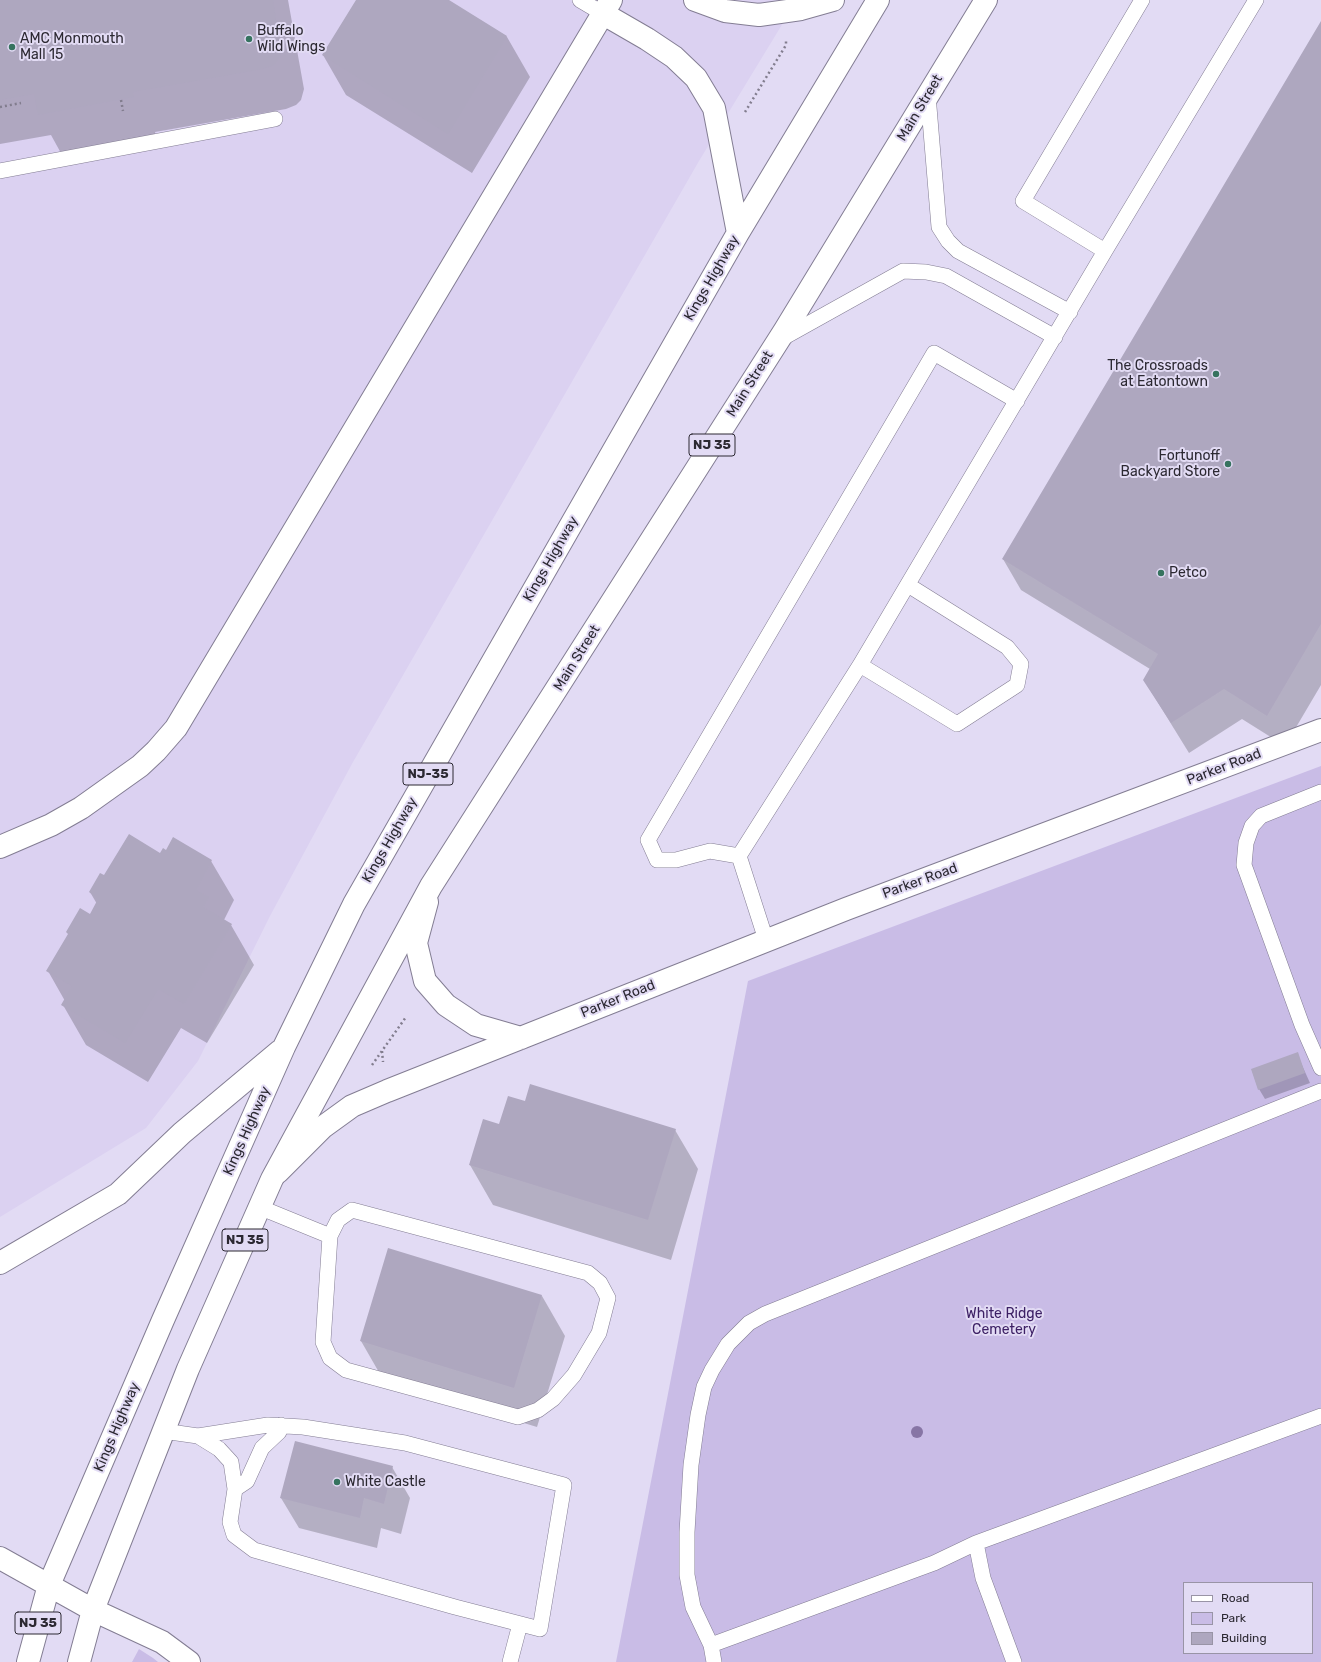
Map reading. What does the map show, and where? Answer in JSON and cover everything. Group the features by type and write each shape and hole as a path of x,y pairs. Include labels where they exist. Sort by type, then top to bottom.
{"main road":[{"path":"695,0 725,11 759,15 801,9 833,0"},
{"name":"Kings Highway","path":"28,1662 49,1585 163,1320 284,1047 354,904 738,233 878,0"},
{"name":"Main Street","path":"432,886 778,341 986,0"},
{"path":"0,847 45,828 81,808 140,766 156,751 176,728 606,7 647,39 674,57 696,78 714,108 738,233"},
{"name":"Parker Road","path":"272,1179 323,1127 352,1106 766,940 1321,730"},
{"path":"432,886 416,943 424,981 446,1005 476,1025 521,1038"},
{"name":"NJ 35","path":"79,1662 93,1610 188,1368 259,1207 272,1179 432,886"},
{"path":"0,1263 118,1194 182,1133 284,1047"},
{"path":"0,1558 93,1610 162,1642 189,1662"}],"lane":[{"path":"580,0 606,7"},
{"path":"1106,251 1023,201 1142,0"},
{"path":"739,856 860,665 1256,0"},
{"path":"928,95 940,227 948,241 958,251 1070,312"},
{"path":"0,171 274,119"},
{"path":"778,341 903,271 926,272 946,276 1054,337"},
{"path":"739,856 710,851 676,860 657,860 648,840 934,353 1017,401"},
{"path":"860,665 957,724 1017,685 1021,664 1007,647 908,585"},
{"path":"1321,792 1261,816 1252,826 1246,843 1244,866 1302,1025 1321,1068"},
{"path":"739,856 766,940"},
{"path":"714,1662 711,1645 693,1607 687,1575 691,1464 698,1415 704,1387 712,1370 728,1344 748,1323 765,1314 1321,1091"},
{"path":"259,1207 330,1236"},
{"path":"352,1210 588,1273 600,1283 608,1298 599,1333 574,1376 553,1399 538,1410 518,1417 346,1370 330,1358 323,1342 330,1236 338,1220 352,1210"},
{"path":"711,1645 934,1563 976,1543 1321,1416"},
{"path":"164,1431 198,1436 268,1425 281,1425 405,1443 564,1485 540,1629 455,1607 254,1550 234,1535 230,1522 235,1489 230,1462 219,1449 198,1436"},
{"path":"235,1489 247,1481 262,1448 267,1441 279,1432 281,1425"},
{"path":"976,1543 983,1578 1014,1662"},
{"path":"510,1662 520,1624"}],"path":[{"path":"742,116 786,46 785,35"},
{"path":"121,100 123,111"},
{"path":"0,107 21,103"},
{"path":"374,1069 373,1063 406,1017"},
{"path":"382,1051 384,1066"}],"shaded area":[{"path":"0,0 797,0 699,161 353,762 270,916 198,1061 146,1128 0,1217"}],"green space":[{"name":"White Ridge Cemetery","path":"1321,766 1321,1662 616,1662 748,981"},
{"path":"139,1649 153,1658 158,1662 132,1662"}],"building":[{"path":"0,0 273,0 281,54 274,65 263,69 133,92 134,97 38,115 34,94 0,100"},
{"path":"356,0 449,0 507,36 448,134 322,55"},
{"name":"The Crossroads at Eatontown","path":"1321,21 1321,624 1267,716 1224,689 1171,723 1143,680 1158,654 1002,559"},
{"path":"129,834 160,853 163,848 166,850 173,837 212,860 196,890 209,897 203,907 232,924 184,1004 158,989 125,1043 61,1005 72,986 46,971 68,934 66,932 80,908 90,914 98,899 89,892 100,873 104,875"},
{"path":"1298,1052 1305,1073 1258,1090 1251,1069"},
{"path":"530,1084 676,1129 648,1220 469,1165 483,1119 499,1124 508,1096 525,1101"},
{"path":"388,1248 542,1295 514,1388 360,1341"},
{"name":"White Castle","path":"295,1441 393,1466 384,1504 364,1498 360,1518 280,1498"}],"place":[{"name":"Buffalo Wild Wings","path":"249,39"},
{"name":"AMC Monmouth Mall 15","path":"12,47"},
{"name":"The Crossroads at Eatontown","path":"1216,374"},
{"name":"Fortunoff Backyard Store","path":"1228,464"},
{"name":"Petco","path":"1161,573"},
{"name":"White Castle","path":"337,1482"}]}
